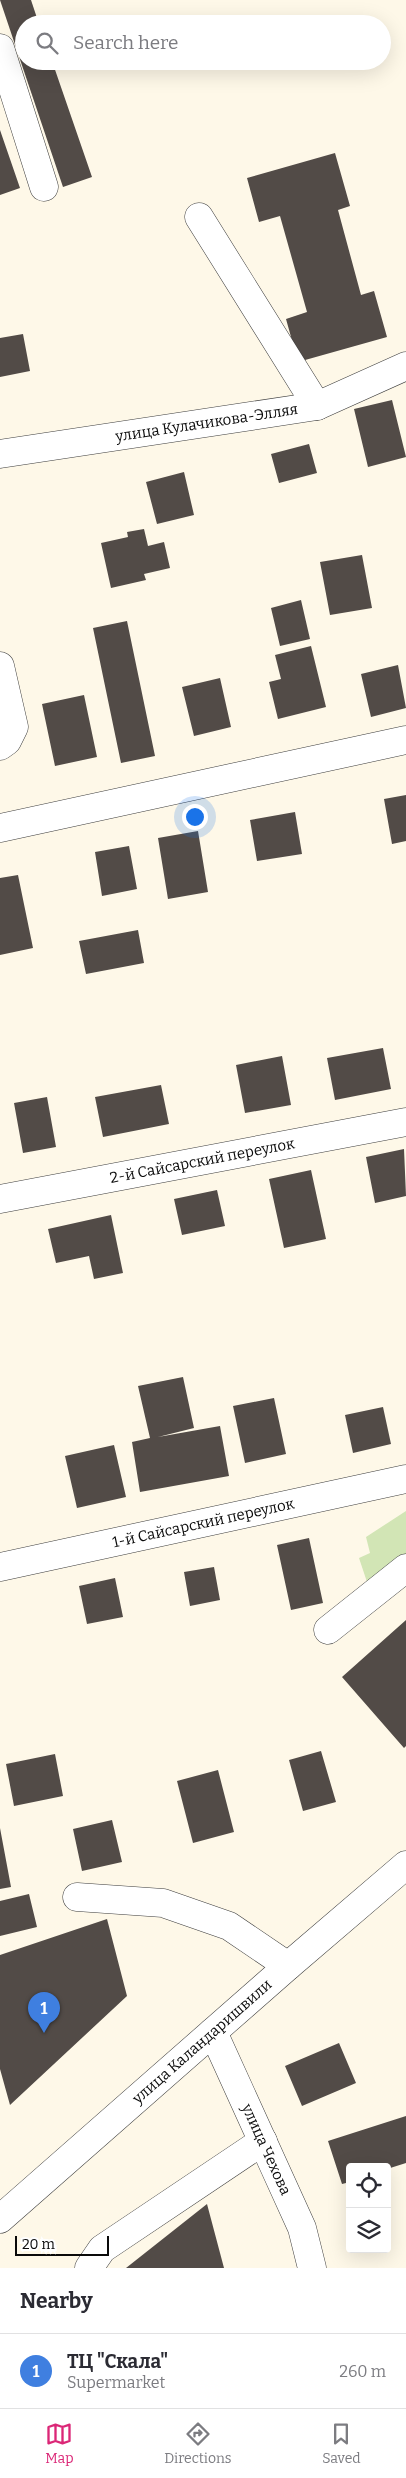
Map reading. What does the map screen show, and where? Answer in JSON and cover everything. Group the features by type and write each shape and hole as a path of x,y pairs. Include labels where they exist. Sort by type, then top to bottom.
{"street":[{"path":"0,48 44,186"},
{"path":"199,217 317,406"},
{"name":"улица Кулачикова-Элляя","path":"0,454 317,406 406,366"},
{"path":"0,666 14,727 7,741 0,746"},
{"path":"0,828 406,740"},
{"name":"2-й Сайсарский переулок","path":"0,1199 406,1122"},
{"name":"1-й Сайсарский переулок","path":"0,1567 406,1479"},
{"path":"328,1630 406,1568"},
{"name":"улица Каландаришвили","path":"0,2219 406,1865"},
{"path":"77,1897 163,1903 229,1926 288,1966"},
{"name":"улица Чехова","path":"213,2032 302,2228 312,2268"},
{"path":"89,2268 102,2249 263,2141"}],"green space":[{"path":"406,1511 406,1555 368,1585 359,1558 370,1553 366,1537"}],"building":[{"path":"0,0 31,0 36,15 15,15 15,45"},
{"path":"24,70 55,70 92,177 63,187"},
{"path":"0,130 20,188 0,195"},
{"path":"335,153 350,206 338,210 361,295 374,291 387,337 298,362 286,319 307,312 280,216 259,222 247,178"},
{"path":"23,334 30,371 0,377 0,338"},
{"path":"392,400 406,457 368,467 354,409"},
{"path":"309,444 317,473 279,483 271,454"},
{"path":"184,472 194,515 157,524 146,482"},
{"path":"144,529 148,546 164,542 170,568 144,574 146,580 111,588 101,543 128,537 127,532"},
{"path":"362,555 372,608 330,615 320,562"},
{"path":"301,600 310,639 280,646 271,608"},
{"path":"127,621 155,756 121,763 93,628"},
{"path":"311,646 326,707 278,719 269,682 281,679 275,655"},
{"path":"398,665 406,708 371,717 361,674"},
{"path":"220,678 231,727 194,736 182,687"},
{"path":"84,695 97,757 55,766 42,704"},
{"path":"406,795 406,841 392,844 384,799"},
{"path":"295,812 302,854 257,861 250,820"},
{"path":"198,831 208,892 168,899 158,838"},
{"path":"129,846 137,889 102,896 95,852"},
{"path":"18,875 33,948 0,955 0,878"},
{"path":"138,930 144,963 86,974 79,941"},
{"path":"383,1048 391,1089 335,1100 327,1058"},
{"path":"282,1056 291,1105 245,1113 236,1065"},
{"path":"161,1085 169,1124 103,1137 95,1097"},
{"path":"47,1097 56,1147 23,1153 14,1103"},
{"path":"404,1149 406,1196 375,1203 366,1157"},
{"path":"311,1170 326,1239 284,1248 269,1179"},
{"path":"217,1190 225,1226 182,1235 174,1199"},
{"path":"111,1215 123,1273 94,1279 89,1256 56,1263 48,1229"},
{"path":"183,1377 194,1428 158,1437 220,1426 229,1476 140,1492 132,1442 150,1438 138,1386"},
{"path":"274,1398 286,1454 245,1463 233,1406"},
{"path":"383,1407 391,1444 353,1453 345,1415"},
{"path":"114,1445 126,1497 77,1508 65,1456"},
{"path":"309,1538 323,1603 291,1610 277,1545"},
{"path":"214,1567 220,1600 190,1606 184,1572"},
{"path":"115,1578 123,1617 87,1624 79,1586"},
{"path":"406,1620 406,1746 404,1748 342,1677"},
{"path":"321,1751 336,1802 303,1811 289,1760"},
{"path":"55,1754 63,1796 14,1806 6,1764"},
{"path":"218,1770 234,1832 193,1843 177,1781"},
{"path":"112,1820 122,1862 82,1871 73,1829"},
{"path":"0,1828 11,1887 0,1889"},
{"path":"29,1894 37,1927 0,1936 0,1901"},
{"path":"107,1919 127,1996 10,2105 0,2069 0,1955"},
{"path":"339,2043 356,2083 302,2106 285,2066"},
{"path":"406,2116 406,2163 391,2168 391,2163 346,2163 346,2183 342,2184 328,2141"},
{"path":"207,2204 224,2268 126,2268"}],"place":[{"name":"ТЦ \"Скала\"","path":"44,2033"}]}
